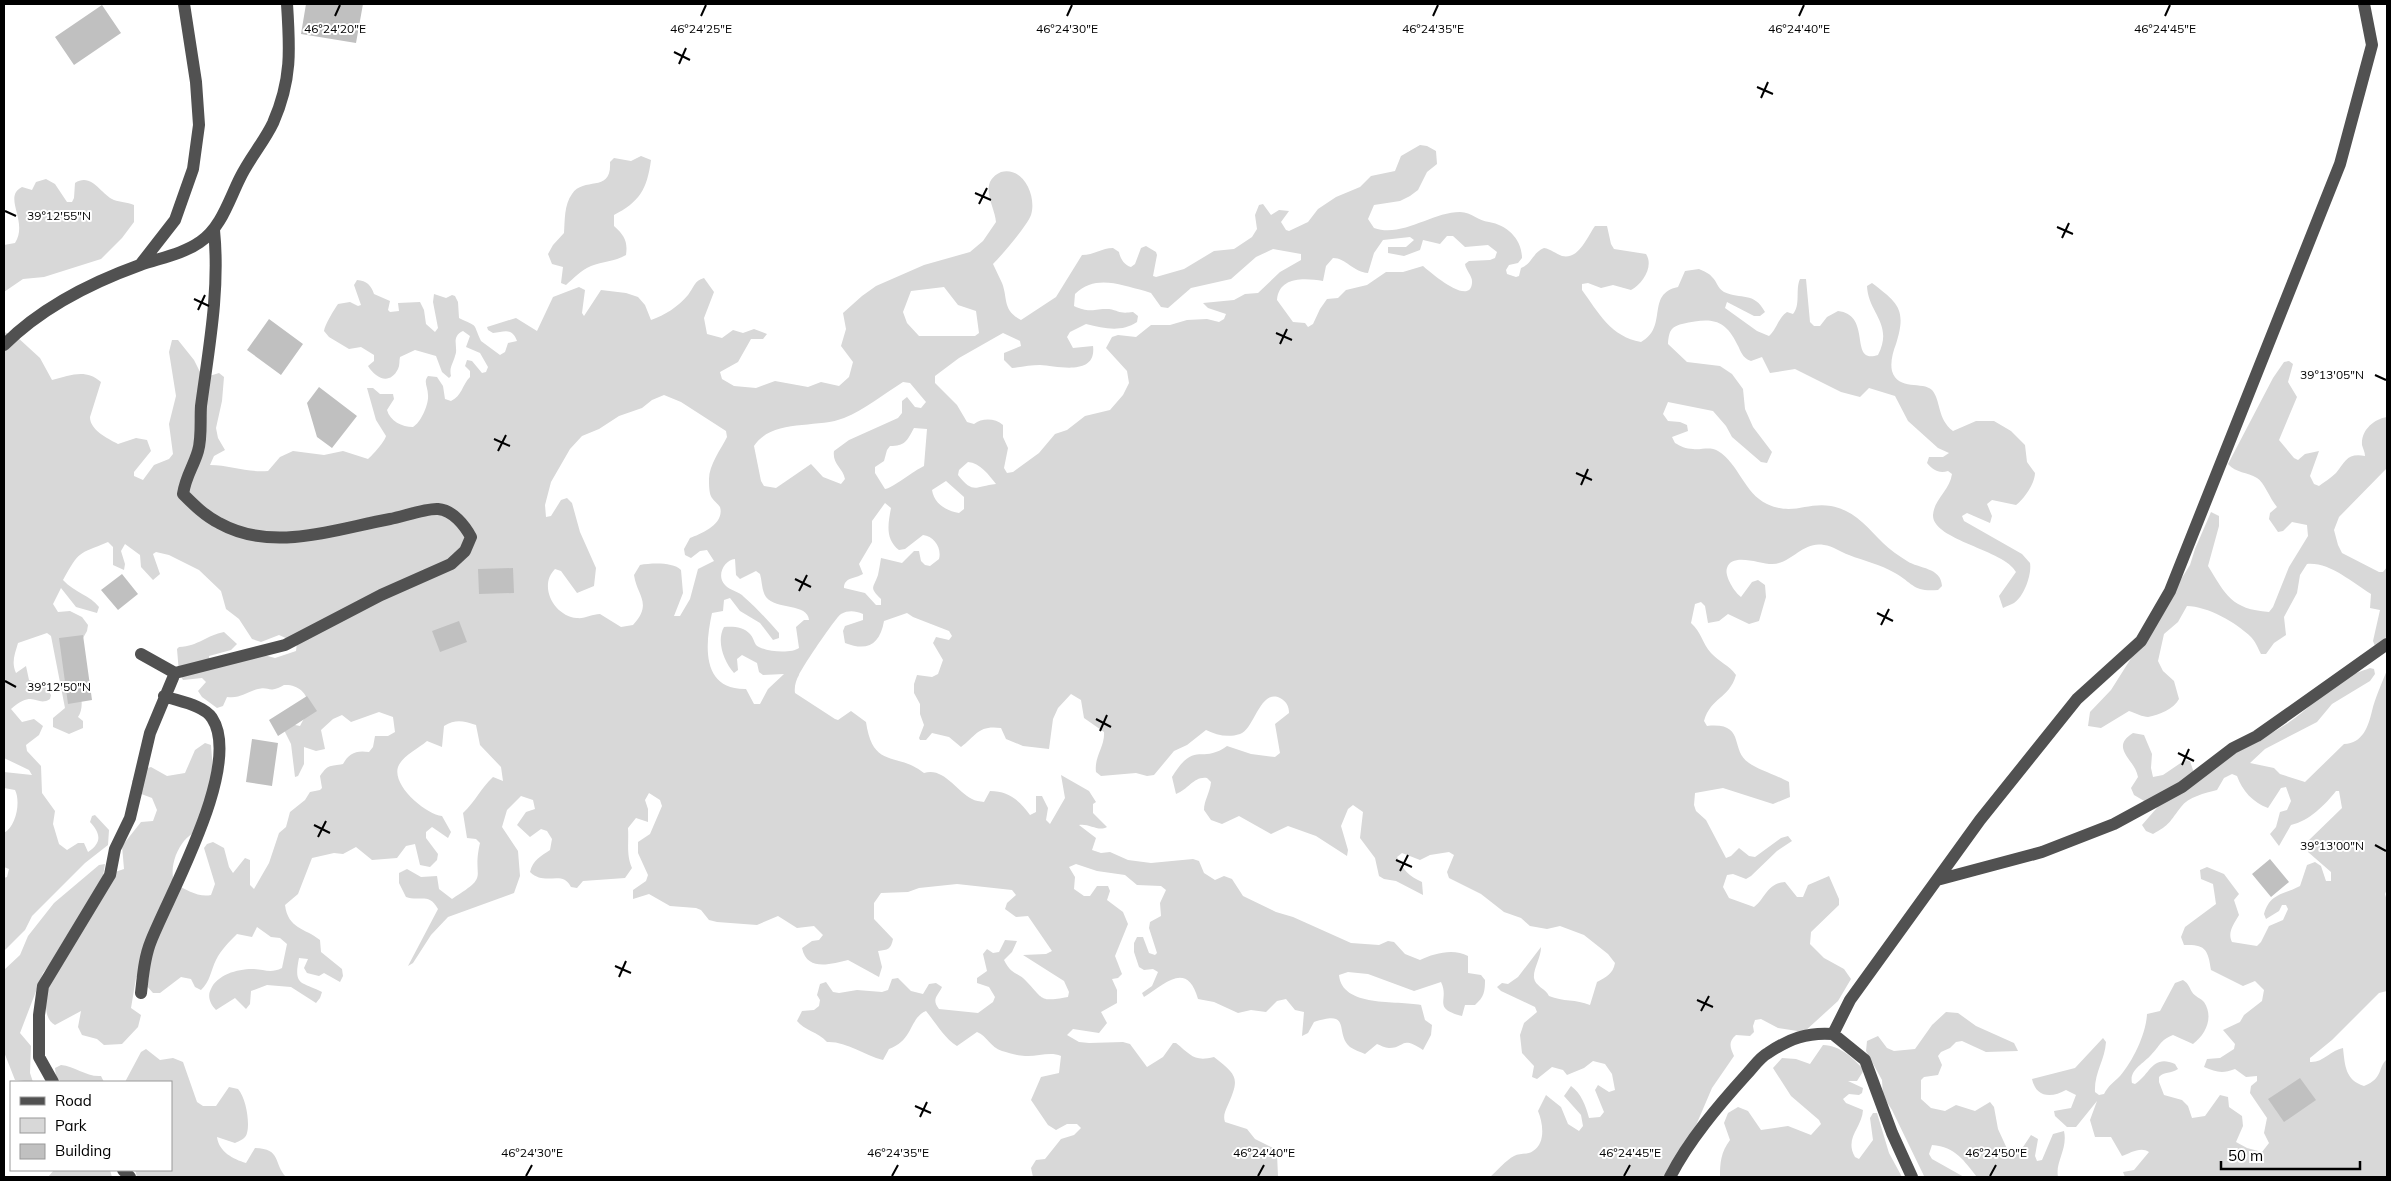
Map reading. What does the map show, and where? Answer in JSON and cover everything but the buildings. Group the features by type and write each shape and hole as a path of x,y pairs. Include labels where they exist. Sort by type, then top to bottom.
{"street":[{"path":"140,266 175,220 193,169 200,124 196,82 184,4"},
{"path":"4,345 23,326 79,290 180,252 200,242 214,230 244,170 272,124 285,90 290,56 287,4"},
{"path":"1833,1034 1850,1000 1980,820 2077,699 2141,641 2170,591 2340,164 2372,45 2364,4"},
{"path":"140,654 175,673 216,661 285,645 381,595 451,564 465,550 471,538 463,522 438,509 360,524 325,534 284,538 248,534 220,524 183,494 186,477 198,451 215,293 216,254 214,230"},
{"path":"1937,880 2042,852 2114,824 2182,787 2233,748 2257,736 2387,644"},
{"path":"52,1081 39,1057 39,1015 43,986 110,875 115,849 130,818 150,733 175,673"},
{"path":"141,994 144,966 150,942 204,821 216,775 220,746 212,718 203,710 164,696"},
{"path":"1670,1177 1680,1157 1709,1118 1766,1054 1794,1039 1813,1033 1833,1034 1865,1060 1892,1134 1912,1177"}],"green space":[{"path":"1420,145 1427,146 1436,151 1437,164 1427,172 1418,190 1400,201 1374,205 1368,219 1374,228 1395,230 1449,213 1468,213 1482,220 1502,226 1516,239 1522,258 1518,263 1509,265 1506,270 1507,274 1516,277 1519,276 1521,268 1528,264 1540,250 1544,248 1549,249 1562,256 1573,255 1582,247 1595,226 1607,226 1614,249 1646,254 1649,264 1648,269 1640,284 1631,290 1613,285 1601,288 1588,283 1582,284 1582,290 1613,329 1621,335 1641,342 1649,336 1654,328 1662,296 1678,287 1685,271 1699,269 1711,276 1724,292 1747,297 1761,305 1765,312 1760,316 1754,316 1727,302 1725,308 1757,331 1769,336 1784,314 1787,312 1793,314 1797,306 1800,279 1806,279 1810,322 1814,326 1820,326 1827,317 1838,311 1849,314 1855,321 1864,353 1869,356 1878,355 1883,335 1879,319 1868,295 1867,286 1872,283 1894,302 1900,315 1901,323 1891,368 1895,377 1905,383 1928,387 1932,390 1944,421 1953,431 1976,421 1994,421 2011,431 2025,445 2027,462 2035,473 2035,477 2028,490 2016,505 1992,500 1987,504 1992,516 1990,523 1967,513 1962,516 1964,521 2022,554 2030,563 2028,579 2021,596 2014,603 2003,608 1999,596 2016,572 2009,564 1998,557 1956,538 1936,524 1933,515 1934,509 1951,480 1952,474 1948,471 1936,471 1927,463 1929,457 1943,457 1949,453 1938,448 1908,421 1895,396 1869,388 1860,397 1841,392 1795,369 1770,373 1762,357 1751,361 1746,358 1727,329 1715,322 1692,322 1678,325 1671,331 1668,344 1687,362 1720,366 1732,374 1743,389 1745,409 1753,427 1772,452 1767,463 1761,462 1732,437 1726,426 1713,411 1668,402 1663,414 1668,421 1687,425 1688,431 1672,437 1675,443 1688,448 1709,448 1718,451 1731,463 1753,493 1767,504 1784,509 1822,505 1847,511 1860,520 1886,546 1898,555 1912,564 1929,569 1938,575 1942,586 1938,590 1923,590 1884,567 1824,545 1816,545 1809,546 1779,563 1772,564 1740,560 1730,563 1726,571 1727,575 1733,588 1741,597 1752,582 1758,580 1765,585 1766,597 1759,621 1749,624 1728,614 1719,621 1708,623 1705,606 1701,602 1695,604 1691,623 1711,653 1736,675 1729,689 1711,707 1704,721 1707,726 1728,728 1736,738 1743,758 1757,768 1789,782 1790,797 1773,804 1723,788 1695,793 1694,805 1696,811 1706,820 1726,858 1739,848 1749,856 1755,857 1781,838 1788,836 1792,841 1777,851 1746,879 1733,874 1727,875 1723,887 1729,898 1754,907 1774,885 1785,882 1797,897 1803,897 1808,885 1829,876 1839,899 1839,905 1811,932 1810,944 1824,958 1844,969 1851,979 1838,1001 1804,1032 1778,1028 1761,1019 1755,1020 1754,1032 1750,1036 1736,1035 1733,1038 1730,1045 1734,1056 1712,1088 1691,1137 1667,1177 1490,1177 1511,1158 1531,1152 1540,1143 1542,1132 1538,1111 1546,1095 1561,1107 1568,1124 1579,1131 1583,1126 1581,1115 1564,1096 1571,1086 1583,1100 1589,1118 1600,1117 1604,1112 1595,1090 1598,1085 1609,1092 1615,1090 1612,1074 1605,1064 1593,1061 1584,1068 1567,1075 1563,1070 1552,1067 1537,1079 1532,1077 1534,1066 1522,1053 1520,1035 1524,1023 1537,1012 1535,1007 1501,991 1497,987 1502,983 1508,984 1518,977 1541,947 1534,975 1536,983 1549,996 1590,1005 1597,982 1611,973 1615,963 1608,954 1584,935 1560,926 1547,929 1530,926 1521,918 1504,912 1481,894 1449,878 1447,872 1454,855 1449,852 1430,855 1420,860 1402,853 1397,857 1407,872 1422,882 1423,895 1396,881 1384,879 1379,876 1375,858 1360,838 1363,812 1353,805 1348,809 1341,826 1348,850 1347,856 1316,836 1288,826 1271,834 1239,816 1222,824 1211,820 1204,810 1211,782 1207,778 1195,781 1176,794 1172,777 1187,759 1198,754 1211,754 1227,746 1251,754 1275,757 1280,753 1275,724 1289,713 1287,704 1282,699 1273,697 1267,699 1245,731 1240,734 1222,735 1206,730 1187,745 1174,751 1154,775 1147,776 1136,773 1101,776 1096,772 1104,732 1084,718 1081,700 1071,694 1058,708 1053,719 1049,749 1023,746 1006,739 1001,728 993,727 978,732 961,747 949,737 932,733 926,740 920,740 924,725 920,714 920,704 914,693 914,684 917,675 932,677 938,674 943,660 933,643 936,637 949,640 952,636 949,631 907,613 884,621 876,640 872,644 860,647 845,643 843,631 845,626 863,620 863,614 852,611 841,614 802,670 796,681 795,693 838,720 851,711 866,722 869,737 874,747 880,753 914,766 924,773 938,773 944,776 973,800 984,802 990,791 997,791 1018,801 1030,815 1036,812 1036,796 1042,796 1048,808 1046,820 1050,824 1065,798 1061,775 1089,791 1096,802 1093,804 1093,813 1107,827 1100,829 1079,825 1096,838 1092,850 1101,853 1110,852 1128,860 1151,863 1193,859 1199,861 1204,873 1215,880 1224,876 1232,879 1243,896 1276,912 1293,917 1351,943 1379,945 1388,941 1394,942 1405,954 1420,960 1444,952 1457,952 1468,956 1468,973 1481,975 1485,980 1482,997 1475,1005 1465,1005 1462,1016 1447,1010 1444,1006 1441,982 1414,991 1368,974 1348,972 1339,975 1342,986 1360,998 1421,1005 1425,1020 1432,1025 1431,1035 1423,1050 1410,1043 1389,1048 1377,1044 1365,1054 1350,1047 1345,1041 1341,1024 1334,1018 1314,1022 1308,1033 1302,1036 1304,1012 1295,1010 1286,999 1277,1001 1266,1012 1251,1010 1238,1013 1214,1002 1198,999 1188,980 1182,978 1167,982 1144,997 1142,993 1152,986 1158,972 1153,969 1144,970 1139,967 1134,952 1134,943 1137,937 1143,937 1149,953 1155,955 1157,953 1149,928 1150,922 1161,916 1160,903 1166,890 1161,886 1137,885 1125,875 1097,871 1076,864 1069,867 1075,877 1074,889 1084,896 1090,896 1097,886 1108,886 1110,891 1107,900 1123,912 1128,924 1115,956 1122,974 1118,978 1112,979 1117,990 1117,1003 1101,1012 1107,1023 1099,1033 1073,1029 1067,1035 1079,1042 1123,1042 1130,1044 1147,1067 1163,1057 1173,1043 1176,1043 1197,1058 1214,1057 1228,1069 1235,1083 1224,1114 1225,1122 1247,1129 1255,1139 1273,1148 1277,1153 1278,1177 1033,1177 1031,1168 1036,1160 1045,1159 1061,1139 1074,1135 1081,1128 1077,1124 1067,1124 1056,1130 1048,1125 1031,1100 1041,1077 1059,1073 1061,1056 1052,1054 1022,1056 1008,1053 994,1047 977,1032 957,1046 944,1035 926,1011 917,1019 903,1040 889,1049 883,1060 848,1046 827,1042 797,1021 802,1011 814,1010 819,1006 820,1000 817,995 820,984 826,982 833,992 839,993 857,990 882,992 888,990 892,979 898,978 911,991 923,994 929,984 936,983 942,987 935,1000 939,1009 978,1013 993,1002 995,997 989,987 977,983 977,978 987,971 983,954 987,949 993,953 999,952 1005,940 1017,941 1012,952 1004,960 1012,971 1043,998 1068,997 1069,992 1064,981 1023,955 1046,954 1052,951 1028,916 1016,917 1005,909 1007,903 1016,895 1012,890 957,884 919,888 908,892 881,893 874,903 874,919 893,939 888,948 878,951 882,967 879,977 848,960 827,964 809,961 802,948 812,941 819,940 823,935 814,926 797,928 778,916 757,925 717,922 709,920 701,910 670,906 649,894 633,899 633,890 646,881 648,875 638,853 638,842 650,834 662,806 660,800 649,793 645,800 648,809 648,822 636,818 628,828 628,853 632,868 625,878 583,881 577,888 571,887 563,879 548,879 536,876 530,872 531,868 538,859 550,850 552,839 547,831 541,829 530,837 517,825 526,812 535,809 533,800 521,796 507,810 502,827 518,851 520,876 514,893 448,917 431,935 413,963 408,966 438,909 435,904 427,899 406,897 399,883 399,873 407,869 421,877 437,876 439,889 452,899 472,885 478,876 480,843 476,839 467,838 463,813 493,777 503,781 501,767 480,745 476,725 456,722 444,726 442,747 427,741 407,756 398,767 400,782 405,790 419,805 442,816 451,832 448,838 432,827 426,832 426,838 438,854 437,860 430,867 420,865 415,844 406,846 397,858 372,860 356,847 343,854 334,853 312,858 298,894 285,905 293,923 320,940 321,952 342,969 343,976 340,982 324,973 319,976 307,973 304,968 308,959 299,958 297,967 298,979 304,984 322,992 316,1003 291,987 267,985 251,991 250,1004 246,1009 235,998 216,1010 214,1008 209,994 214,984 228,974 240,970 270,971 282,968 287,944 280,938 271,937 257,927 252,937 237,934 228,943 218,956 208,980 201,990 195,987 191,979 181,977 160,993 153,993 145,984 143,967 136,978 131,1008 141,1015 138,1027 122,1044 104,1045 97,1039 82,1035 78,1027 81,1011 55,1025 49,1019 46,1012 46,1002 50,981 59,953 43,973 20,1033 31,1046 30,1073 33,1081 15,1080 4,1052 4,970 20,955 28,936 54,903 99,865 105,864 103,876 124,869 122,846 141,822 153,821 157,810 152,798 136,792 132,781 140,770 151,767 167,776 185,773 195,750 205,743 211,745 214,782 212,811 207,821 181,845 174,862 173,879 175,884 192,892 206,896 211,895 215,884 204,848 207,844 213,842 224,848 229,867 233,873 245,858 250,860 250,885 254,889 269,863 279,833 286,827 290,812 305,800 310,792 322,788 320,776 326,769 330,766 343,764 353,753 360,751 369,752 373,747 375,736 388,736 395,732 393,717 379,712 351,722 342,715 333,719 321,730 325,749 316,751 304,747 304,764 298,776 295,777 291,744 281,724 286,715 295,725 300,726 308,709 308,702 301,690 289,685 272,689 262,688 239,696 227,697 223,706 217,708 202,697 198,691 206,682 202,678 183,680 179,673 177,649 224,632 237,644 231,650 209,656 210,665 264,655 275,658 296,651 297,643 279,635 261,642 252,639 239,619 226,609 221,591 199,570 169,555 156,552 153,554 160,574 153,580 141,567 140,555 125,544 121,551 125,564 124,570 113,565 113,547 108,542 85,552 73,563 63,580 96,603 99,607 97,613 76,607 61,588 53,604 58,612 70,611 82,617 88,625 87,631 71,659 81,697 81,711 78,717 83,721 83,728 69,734 53,727 53,718 65,708 51,636 47,633 18,643 14,665 16,673 26,666 29,680 44,685 51,695 50,699 45,701 25,700 11,709 22,722 34,719 43,726 39,735 26,745 27,751 41,766 42,793 55,811 53,824 59,844 67,850 78,843 84,843 88,852 93,848 98,841 98,834 90,822 92,816 95,815 109,830 108,845 85,863 32,916 25,930 4,951 4,878 7,877 9,869 4,867 4,833 12,825 18,801 15,790 4,788 4,772 32,775 29,770 4,758 4,332 16,336 40,358 52,380 83,374 89,375 101,382 90,417 91,422 96,430 118,444 136,438 147,440 151,451 134,472 134,476 143,480 154,465 169,459 173,454 169,424 176,396 169,352 172,340 178,340 194,360 203,378 219,373 224,377 222,401 216,428 218,438 225,450 214,456 210,465 268,471 280,457 293,451 324,455 343,451 368,459 381,445 386,436 376,420 367,388 373,388 380,394 393,394 394,399 387,410 389,414 397,423 413,427 422,417 426,408 428,395 426,383 428,376 437,377 443,386 445,399 451,401 460,393 470,377 470,371 465,366 467,360 472,361 482,373 486,372 488,367 480,353 466,347 470,336 463,331 459,333 456,339 456,353 449,378 442,372 436,356 415,350 400,357 398,369 391,377 387,379 379,377 368,366 374,361 374,355 361,347 349,349 329,337 324,331 338,304 350,302 358,306 361,305 354,285 357,280 366,282 374,294 390,301 388,310 390,312 399,311 398,303 420,302 424,310 426,324 435,332 438,328 433,302 434,294 446,298 452,295 455,296 458,302 459,318 472,324 481,341 500,355 505,352 508,343 517,341 510,332 493,333 487,327 516,318 537,331 553,297 579,287 585,290 582,313 584,316 601,290 626,293 638,297 645,305 651,320 676,307 688,295 696,283 704,278 714,292 704,318 707,334 722,338 733,330 743,333 754,329 767,334 763,339 751,339 738,362 720,372 722,379 734,386 756,388 775,381 808,387 821,382 839,386 849,377 853,362 841,346 846,329 843,313 876,286 924,265 970,252 983,241 996,222 989,195 990,182 1001,172 1009,171 1022,178 1030,191 1032,199 1029,220 993,264 1004,288 1008,308 1021,320 1056,297 1082,255 1113,248 1119,252 1124,263 1131,267 1135,264 1141,248 1146,246 1156,252 1157,255 1153,276 1156,277 1184,269 1214,251 1234,249 1252,237 1257,229 1255,215 1259,205 1263,204 1271,215 1279,210 1289,211 1281,222 1286,230 1289,231 1308,222 1318,209 1336,197 1360,187 1371,176 1395,171 1401,156","holes":["1447,236 1453,236 1465,247 1488,245 1497,252 1495,258 1490,260 1469,261 1465,264 1472,280 1470,289 1464,291 1457,290 1433,275 1423,266 1403,272 1386,272 1367,285 1346,290 1338,298 1327,299 1313,324 1308,327 1305,323 1293,322 1277,300 1282,286 1294,280 1309,279 1323,281 1326,266 1333,258 1342,260 1358,270 1368,273 1374,253 1383,240 1410,237 1414,240 1406,247 1388,247 1388,253 1404,256 1420,250 1423,240 1440,244","1273,249 1301,254 1301,260 1280,272 1258,293 1245,294 1234,300 1203,303 1208,308 1226,314 1224,319 1219,322 1207,319 1187,320 1170,325 1151,325 1136,337 1118,335 1112,337 1106,348 1127,371 1129,383 1123,395 1110,410 1085,416 1067,430 1055,434 1039,453 1013,472 1007,473 1004,468 1008,448 1003,437 1003,425 989,420 974,424 967,422 957,405 935,383 935,376 959,358 1003,333 1020,341 1021,346 1004,353 1004,360 1012,368 1040,365 1065,368 1082,366 1089,362 1093,356 1093,346 1073,348 1067,337 1070,332 1086,324 1112,329 1124,328 1137,322 1138,316 1133,312 1109,309 1088,310 1074,306 1075,294 1083,288 1091,284 1117,284 1151,293 1161,307 1168,308 1191,288 1231,279 1256,257","944,287 958,305 976,311 979,333 975,336 919,336 907,323 903,312 911,291","903,382 910,383 926,402 921,408 915,407 907,397 902,401 902,413 898,418 849,440 834,451 836,463 845,479 841,484 823,477 811,464 776,488 764,486 761,481 754,446 762,437 772,431 783,428 844,418 859,411","664,395 681,402 726,431 727,437 713,463 709,479 711,496 720,507 721,513 716,523 700,534 690,538 684,549 685,555 691,558 700,551 707,550 714,561 698,569 690,599 680,616 674,616 683,593 681,570 668,564 640,565 634,575 643,605 642,611 633,625 621,627 600,614 580,618 569,616 561,612 551,599 548,591 550,576 555,569 561,571 577,593 594,586 596,568 580,532 572,503 567,498 561,500 551,516 546,517 545,505 551,482 570,449 582,436 599,429 619,416 642,408 652,400","914,428 927,429 924,466 885,489 875,473 875,467 884,461 890,446 902,444","968,462 972,463 984,470 996,484 972,487 958,475 959,470","946,481 964,497 964,509 959,513 950,511 938,503 932,490","885,503 891,508 889,525 891,541 899,550 905,549 923,535 934,540 940,555 939,559 930,566 925,565 921,561 919,551 914,551 902,563 881,558 873,588 881,599 881,605 876,605 865,593 844,588 844,584 848,580 863,574 859,564 872,542 872,521","735,559 736,575 740,579 756,571 760,574 766,597 777,604 803,611 809,620 804,620 796,627 799,648 790,651 765,649 756,645 751,635 742,628 724,627 721,639 722,651 734,673 738,670 737,659 742,655 757,663 759,672 763,675 784,674 768,689 760,704 754,704 746,689 731,687 721,682 714,674 710,663 708,639 712,613 723,611 724,600 730,598 740,611 760,623 773,640 779,638 779,633 753,606 742,595 729,589 722,581 722,569 728,562"]},
{"path":"641,156 651,160 644,187 636,200 614,215 614,226 623,235 626,242 626,255 595,264 578,274 566,285 561,283 563,267 552,264 548,254 564,233 566,208 569,198 577,189 607,178 610,162 614,158 631,161"},
{"path":"46,179 55,184 67,202 72,202 74,198 75,183 81,180 91,182 114,200 134,205 134,222 122,238 101,259 44,277 23,279 4,292 4,245 15,243 19,226 14,197 22,187 32,190 36,182"},
{"path":"2289,361 2293,364 2288,382 2297,397 2279,440 2294,458 2298,460 2305,454 2319,451 2310,476 2314,484 2319,486 2330,478 2351,457 2365,456 2362,440 2366,430 2377,420 2387,417 2387,468 2339,517 2334,530 2342,553 2379,572 2383,572 2387,567 2387,636 2380,645 2375,646 2373,641 2380,610 2370,608 2371,594 2332,569 2316,564 2307,564 2300,575 2297,593 2284,617 2286,635 2274,643 2266,654 2261,654 2251,637 2230,621 2212,612 2187,606 2178,622 2164,634 2158,661 2163,671 2174,681 2179,699 2177,703 2166,711 2152,716 2148,717 2129,711 2101,728 2088,726 2090,712 2111,690 2190,565 2211,512 2219,516 2219,526 2208,566 2225,593 2246,608 2269,612 2273,607 2289,567 2308,536 2307,525 2292,522 2283,531 2278,532 2269,519 2270,513 2277,507 2262,483 2257,478 2234,469 2228,464 2273,378 2284,362"},
{"path":"2370,668 2374,669 2375,674 2370,681 2332,704 2317,722 2265,749 2250,763 2274,768 2280,774 2305,782 2344,744 2356,741 2364,733 2387,670 2387,889 2385,894 2387,901 2387,991 2379,993 2332,1040 2310,1058 2310,1062 2319,1061 2343,1048 2347,1071 2353,1080 2364,1086 2375,1080 2387,1059 2387,1177 2125,1177 2123,1172 2134,1170 2149,1152 2139,1150 2122,1156 2111,1137 2095,1137 2090,1120 2097,1101 2076,1127 2067,1127 2055,1116 2054,1111 2071,1108 2076,1095 2066,1090 2061,1093 2045,1095 2037,1090 2032,1079 2075,1068 2103,1038 2106,1042 2105,1049 2096,1079 2095,1092 2099,1095 2104,1094 2109,1086 2125,1070 2134,1055 2144,1030 2147,1014 2160,1011 2175,983 2183,980 2188,984 2193,994 2204,1002 2207,1008 2208,1019 2205,1030 2193,1044 2173,1035 2165,1039 2137,1068 2133,1074 2132,1083 2135,1084 2156,1064 2167,1062 2175,1064 2178,1069 2159,1077 2164,1095 2182,1100 2188,1106 2192,1118 2205,1116 2220,1095 2228,1097 2229,1107 2242,1116 2243,1126 2236,1142 2247,1148 2262,1152 2269,1143 2264,1133 2267,1118 2250,1093 2251,1086 2257,1081 2257,1076 2246,1077 2235,1069 2219,1072 2204,1067 2207,1059 2220,1058 2234,1049 2235,1044 2223,1030 2240,1022 2244,1015 2262,1001 2264,990 2255,981 2243,986 2211,970 2207,953 2204,949 2197,946 2184,945 2181,937 2185,927 2216,904 2213,884 2201,879 2200,870 2207,867 2224,874 2239,894 2234,900 2239,915 2231,931 2232,942 2257,946 2269,926 2283,920 2288,909 2286,905 2282,905 2279,911 2266,919 2264,914 2270,902 2274,898 2300,886 2307,865 2315,862 2321,866 2326,881 2331,881 2331,872 2308,852 2307,842 2342,808 2339,791 2336,791 2316,812 2304,820 2291,825 2279,846 2270,834 2276,827 2280,812 2287,810 2291,801 2286,787 2281,788 2268,808 2253,799 2245,791 2237,776 2232,774 2224,778 2217,790 2197,796 2184,804 2166,825 2153,834 2146,831 2142,825 2162,802 2146,802 2134,795 2131,788 2138,777 2125,754 2123,744 2126,738 2133,733 2144,735 2152,754 2151,768 2153,777 2163,775 2185,760 2190,761 2194,773 2276,730 2295,718 2337,683"},
{"path":"1946,1012 1958,1013 1976,1026 2014,1043 2018,1051 1986,1052 1962,1041 1956,1042 1938,1056 1942,1065 1938,1075 1924,1077 1921,1080 1921,1099 1931,1108 1945,1111 1956,1105 1975,1111 1990,1102 1994,1107 1998,1129 2009,1153 2021,1150 2031,1135 2038,1139 2035,1156 2037,1161 2042,1160 2053,1134 2064,1131 2065,1138 2058,1166 2058,1177 1977,1177 1959,1156 1940,1146 1932,1145 1929,1154 1932,1159 1964,1177 1924,1176 1892,1110 1883,1096 1882,1080 1866,1051 1867,1041 1878,1036 1887,1048 1894,1051 1915,1049 1932,1025"},
{"path":"1823,1045 1841,1050 1864,1070 1857,1081 1848,1081 1863,1088 1862,1093 1859,1095 1849,1094 1843,1099 1846,1103 1863,1110 1851,1144 1855,1157 1859,1159 1873,1140 1870,1118 1873,1113 1877,1113 1889,1153 1902,1177 1720,1177 1722,1157 1730,1140 1724,1123 1728,1113 1738,1107 1748,1111 1761,1130 1788,1126 1811,1135 1821,1124 1819,1120 1791,1096 1773,1068 1782,1058 1796,1059 1810,1064"},
{"path":"146,1049 160,1060 173,1058 183,1062 197,1102 203,1106 216,1106 229,1087 238,1089 247,1110 247,1133 244,1138 235,1143 217,1137 218,1142 224,1151 232,1157 246,1163 255,1148 269,1151 276,1158 286,1177 137,1177 135,1171 172,1171 172,1081 126,1081 141,1052"},
{"path":"61,1065 71,1067 90,1075 101,1076 104,1081 60,1081 56,1077 55,1068"},
{"path":"53,1171 110,1171 112,1177 48,1177"}]}
